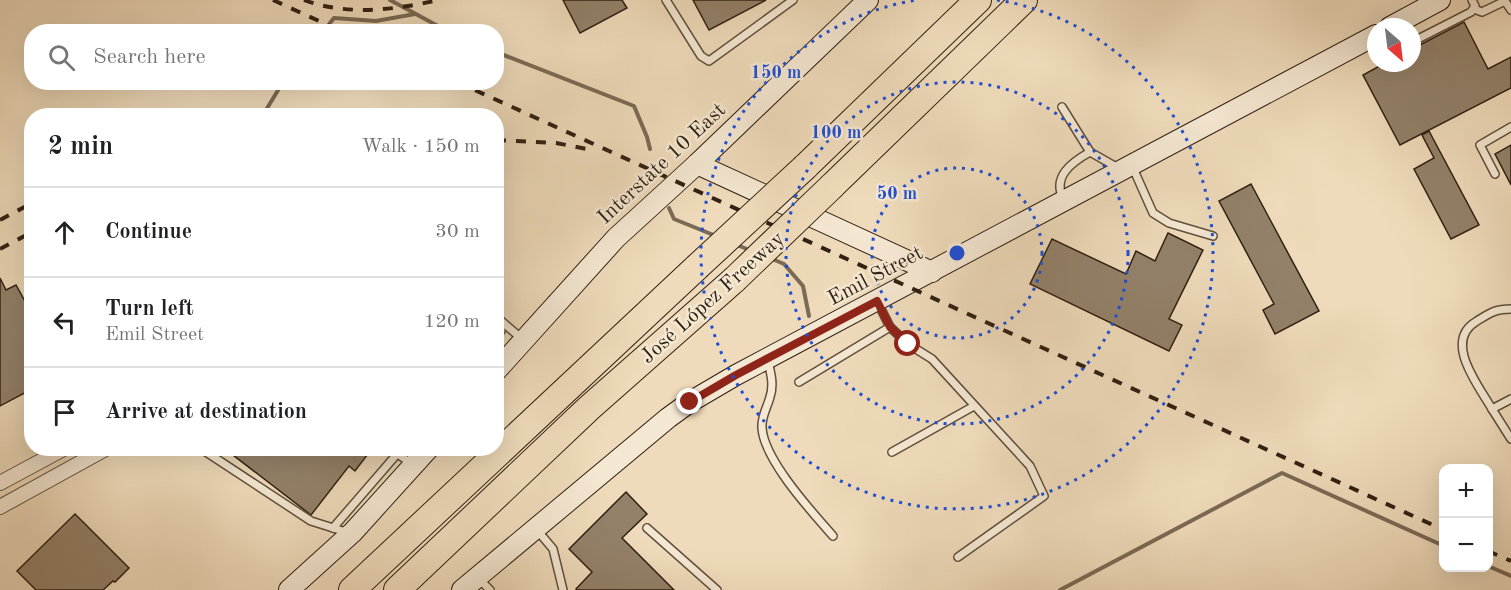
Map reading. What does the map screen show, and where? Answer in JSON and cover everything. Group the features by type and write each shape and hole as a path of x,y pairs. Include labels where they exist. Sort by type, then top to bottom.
{"highway":[{"name":"José López Freeway","path":"397,590 589,408 734,280 1024,0"},
{"path":"991,31 1040,0"},
{"name":"José López Freeway","path":"504,448 805,167 976,1"},
{"name":"José López Freeway","path":"352,590 495,456"}],"main road":[{"name":"Interstate 10 East","path":"504,362 616,238 697,164 868,0"},
{"path":"1409,18 1440,0"},
{"name":"Emil Street","path":"476,586 536,528 675,413 717,386 1367,39"},
{"path":"697,164 933,272"},
{"path":"884,298 900,276 893,253"},
{"path":"289,590 342,531 422,456"}],"street":[{"path":"0,483 51,456"},
{"path":"0,507 93,456"}],"lane":[{"path":"666,0 701,56 709,61 793,0"},
{"path":"1472,0 1474,9"},
{"path":"1421,37 1474,9 1482,12 1505,1 1511,10"},
{"path":"1062,107 1090,152 1127,168 1153,213 1169,223 1213,236"},
{"path":"1495,174 1480,146 1511,127"},
{"path":"1064,201 1058,190 1059,183 1070,165 1090,152"},
{"path":"884,298 890,327 908,344 932,359 1030,466 1044,496 958,557"},
{"path":"1511,309 1496,309 1470,324 1462,337 1463,360 1511,439"},
{"path":"504,323 524,340"},
{"path":"799,382 890,327"},
{"path":"767,359 773,380 771,396 763,414 762,430 768,447 777,465 805,504 833,536"},
{"path":"1492,410 1511,399"},
{"path":"892,452 974,406"},
{"path":"70,456 75,466"},
{"path":"212,456 311,521 342,531 396,456"},
{"path":"400,456 414,466"},
{"path":"536,528 554,549 563,590"},
{"path":"647,528 717,590"}],"building":[{"path":"563,0 622,0 627,8 580,33"},
{"path":"693,0 766,0 709,30"},
{"path":"1464,22 1488,69 1511,57 1511,88 1400,145 1363,75 1368,72 1421,72 1421,44"},
{"path":"1429,131 1479,225 1451,239 1414,169 1434,158 1422,135"},
{"path":"1511,145 1511,185 1495,154"},
{"path":"1251,184 1319,311 1275,334 1263,310 1274,304 1219,201"},
{"path":"1168,233 1203,250 1169,319 1182,325 1169,351 1030,284 1052,239 1126,274 1136,251 1155,261"},
{"path":"0,278 6,290 16,285 24,300 24,393 0,406"},
{"path":"234,456 366,456 355,471 349,466 311,515"},
{"path":"626,492 647,514 622,538 674,590 577,590 592,572 569,549"},
{"path":"75,514 129,568 103,590 36,590 17,571"}],"waterway":[{"path":"390,0 434,24"},
{"path":"329,24 334,18 376,21 415,14"},
{"path":"504,55 634,106 650,149"},
{"path":"267,108 278,90"},
{"path":"669,208 674,219 716,236"},
{"path":"737,245 752,251"},
{"path":"770,258 784,264 803,286 809,316"},
{"path":"1060,590 1282,473 1439,544"},
{"path":"1493,568 1511,576"}],"railway":[{"path":"273,0 326,24"},
{"path":"304,0 354,10 388,9 438,0"},
{"path":"475,90 1439,528"},
{"path":"504,140 556,143 592,150"},
{"path":"0,220 24,207"},
{"path":"0,249 24,236"},
{"path":"1493,553 1511,561"}],"route":[{"path":"690,402 736,375 877,301 890,327 908,344"}]}
